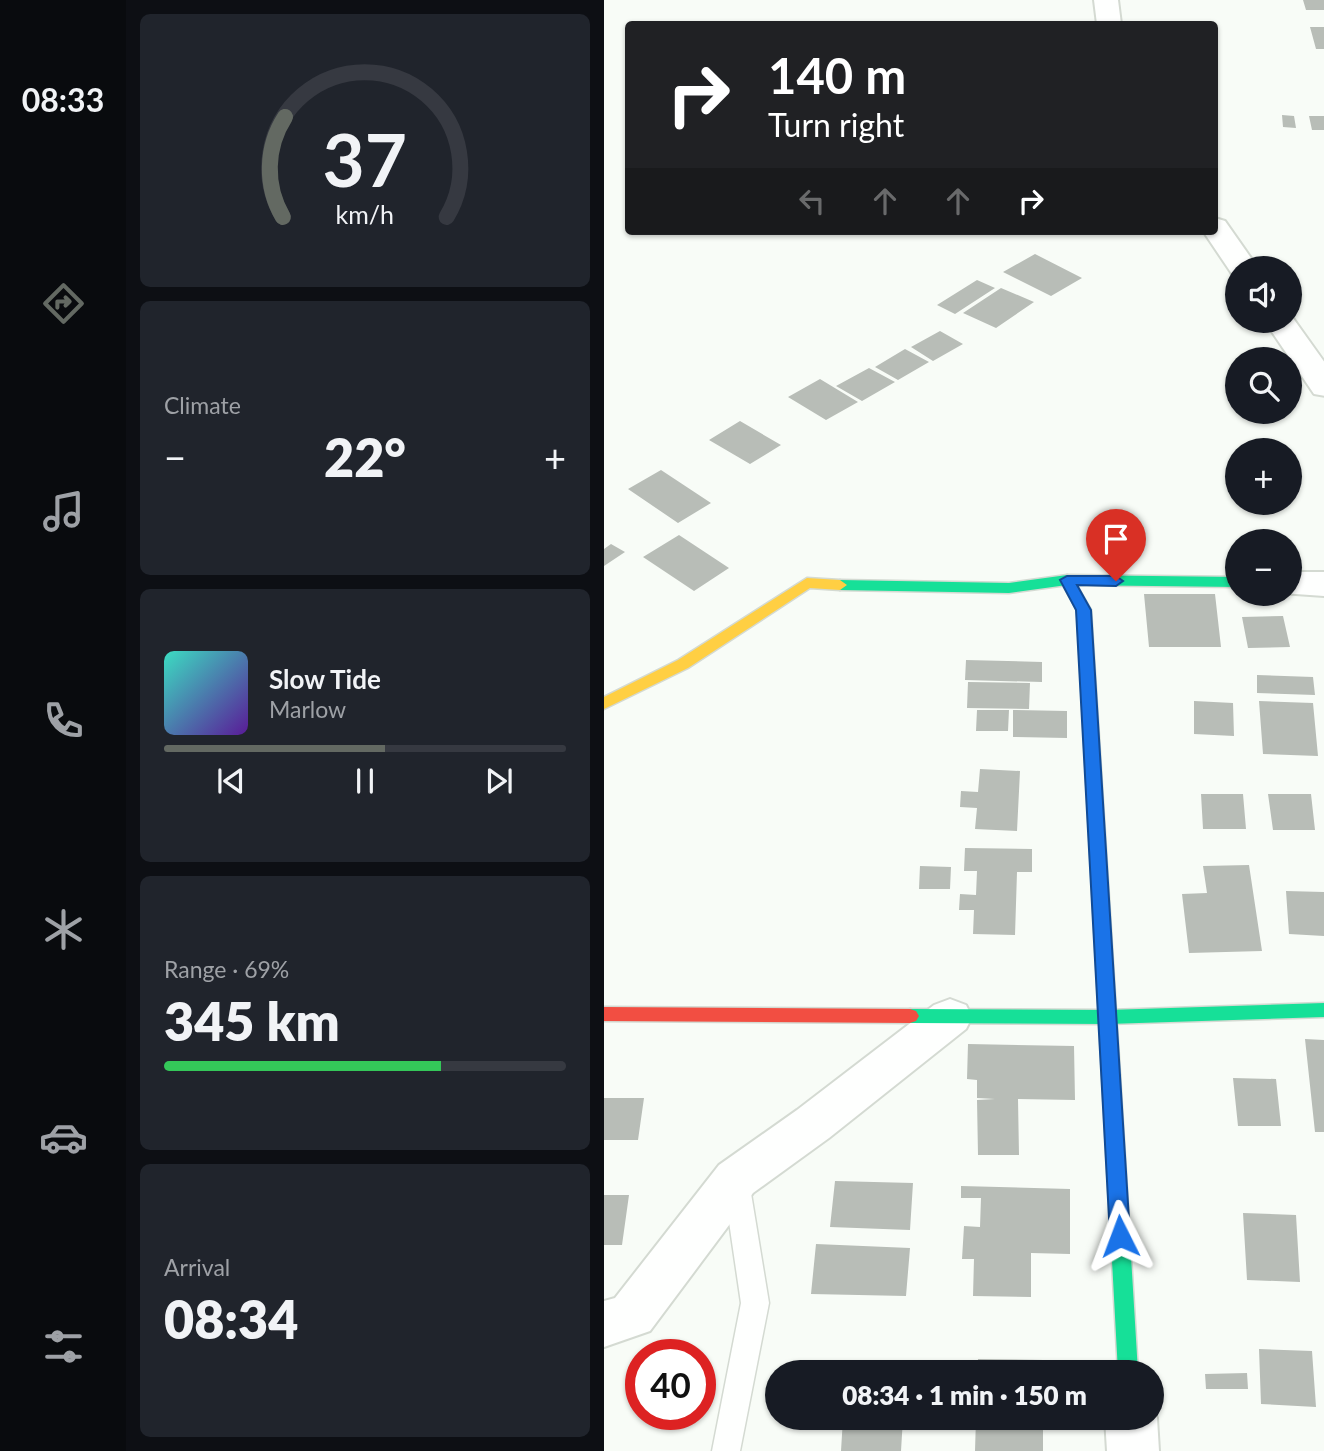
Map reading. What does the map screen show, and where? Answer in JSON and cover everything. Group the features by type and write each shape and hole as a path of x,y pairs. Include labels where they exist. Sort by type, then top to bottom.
{"street":[{"path":"1106,0 1109,21"},
{"path":"1218,231 1235,256"},
{"path":"1288,333 1324,387"},
{"path":"1067,580 1084,610 1127,1360"},
{"path":"604,704 683,664 807,583 898,588 1009,588 1067,580 1225,582"},
{"path":"1302,583 1324,584"},
{"path":"604,1014 1108,1017 1324,1010"},
{"path":"604,1324 632,1315 736,1179 813,1124 950,1017"},
{"path":"1132,1430 1133,1451"}],"lane":[{"path":"726,1451 755,1303 736,1179"}],"building":[{"path":"1303,0 1325,0 1325,10 1306,10"},
{"path":"1310,27 1325,27 1325,49 1316,49"},
{"path":"1282,115 1294,116 1296,128 1283,127"},
{"path":"1309,116 1325,116 1325,130 1312,130"},
{"path":"1035,254 1082,278 1051,296 1003,272"},
{"path":"977,280 995,288 955,314 937,305"},
{"path":"1001,288 1034,302 996,328 963,313"},
{"path":"940,331 963,344 933,361 911,347"},
{"path":"905,349 929,362 898,380 875,367"},
{"path":"869,368 895,382 862,401 836,386"},
{"path":"820,379 858,402 826,420 788,397"},
{"path":"740,421 781,445 750,464 709,440"},
{"path":"661,470 711,503 678,523 628,489"},
{"path":"679,535 729,568 694,591 643,557"},
{"path":"611,544 625,552 604,566 604,549"},
{"path":"1144,594 1215,594 1221,647 1149,647"},
{"path":"1283,616 1290,647 1248,648 1242,617"},
{"path":"966,660 1042,662 1042,682 965,680"},
{"path":"1257,675 1313,677 1315,695 1257,693"},
{"path":"968,682 1030,683 1029,709 967,708"},
{"path":"1194,701 1233,703 1234,736 1194,734"},
{"path":"1259,701 1313,703 1318,756 1263,754"},
{"path":"977,710 1009,710 1008,731 976,731"},
{"path":"1013,710 1067,711 1067,738 1013,737"},
{"path":"980,769 1020,771 1017,831 975,829 977,808 960,807 961,791 978,792"},
{"path":"1201,794 1243,794 1246,829 1203,829"},
{"path":"1268,794 1311,794 1315,830 1273,830"},
{"path":"965,848 1032,849 1032,872 1017,872 1015,935 973,934 974,910 959,910 960,894 976,895 977,871 964,871"},
{"path":"1249,865 1262,951 1189,953 1182,894 1207,893 1203,866"},
{"path":"920,866 951,867 950,889 919,889"},
{"path":"1286,891 1325,892 1325,936 1289,934"},
{"path":"1305,1039 1325,1040 1325,1132 1315,1132"},
{"path":"968,1044 1074,1046 1075,1100 1018,1099 1019,1155 978,1155 977,1100 995,1099 977,1098 977,1080 967,1079"},
{"path":"1233,1078 1276,1079 1281,1126 1238,1126"},
{"path":"604,1098 644,1098 638,1140 604,1140"},
{"path":"835,1181 913,1183 910,1230 830,1227"},
{"path":"961,1186 1070,1189 1070,1254 1031,1253 1031,1297 973,1296 974,1259 962,1259 964,1226 980,1227 981,1198 961,1198"},
{"path":"604,1195 629,1195 622,1245 604,1245"},
{"path":"1243,1213 1296,1215 1300,1282 1247,1280"},
{"path":"816,1244 910,1248 906,1296 811,1294"},
{"path":"1259,1349 1312,1351 1316,1407 1261,1404"},
{"path":"978,1359 1044,1360 978,1360"},
{"path":"1247,1373 1248,1389 1206,1389 1205,1374"},
{"path":"842,1430 902,1430 901,1451 841,1451"},
{"path":"976,1430 1043,1430 1043,1451 975,1451"}],"traffic: fast":[{"path":"840,585 1009,588 1067,580 1225,582"},
{"path":"910,1016 1108,1017 1325,1010"},
{"path":"1111,1075 1127,1360"}],"traffic: slow":[{"path":"1067,580 1084,610 1111,1075"},
{"path":"604,704 683,664 807,583 840,585"}],"traffic: jam":[{"path":"604,1014 910,1016"}],"route":[{"path":"1116,581 1067,580 1084,610 1120,1236"}]}
